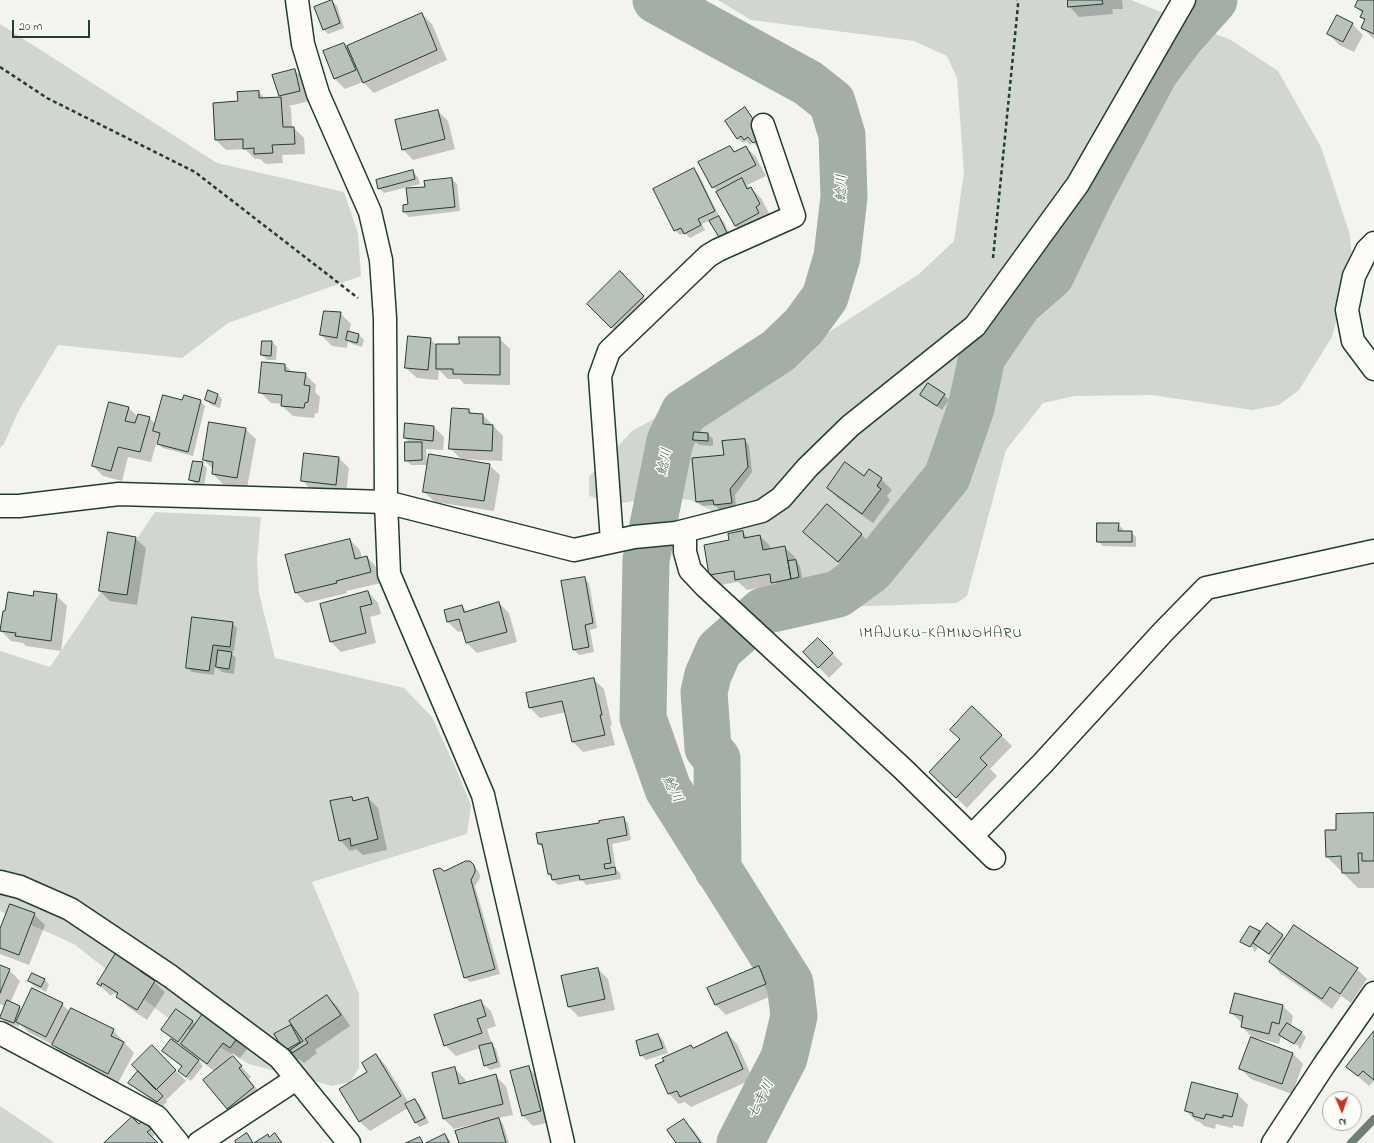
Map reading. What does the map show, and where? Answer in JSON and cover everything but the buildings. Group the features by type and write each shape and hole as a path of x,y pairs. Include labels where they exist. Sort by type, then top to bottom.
{"street":[{"path":"297,0 303,44 318,94 370,212 381,260 385,318 386,502 389,574 482,795 563,1143"},
{"path":"0,506 19,506 119,494 386,502 574,550 634,537 681,532 762,511 781,498 808,468 850,426 975,326 1078,184 1184,0"},
{"path":"612,541 600,376 609,351 708,256 718,250 794,216 762,124"},
{"path":"1374,243 1367,250 1354,276 1347,310 1353,341 1374,369"},
{"path":"681,532 690,570 903,769 994,858"},
{"path":"972,836 1042,764 1163,632 1206,588 1374,551"},
{"path":"0,882 20,887 70,909 170,976 280,1058 349,1143"},
{"path":"1273,1143 1324,1065 1374,993"},
{"path":"0,1034 157,1117 178,1143"},
{"path":"199,1143 296,1079"}],"path":[{"path":"993,262 1018,5 1017,0"},
{"path":"0,67 47,98 195,172 385,318"}],"shaded area":[{"path":"718,0 1131,0 1231,40 1278,71 1321,147 1350,235 1352,260 1332,337 1299,390 1279,405 1252,410 1152,395 1075,396 1043,403 1006,450 967,596 957,603 812,608 780,588 724,517 691,500 659,497 616,504 589,496 589,477 632,431 727,379 767,372 919,274 954,241 964,173 957,78 947,56 914,41 751,20"},
{"path":"0,24 217,163 344,192 358,233 361,276 228,323 182,358 58,345 18,412 4,444 0,448"},
{"path":"155,512 261,517 257,560 259,593 275,658 404,688 432,717 471,805 467,834 312,882 359,994 359,1068 350,1082 332,1086 249,1064 164,1015 74,944 0,911 0,651 50,667"},
{"path":"0,1106 55,1143 0,1143"}],"waterway":[{"name":"鯰川","path":"656,0 808,83 832,102 842,135 844,197 837,257 825,297 804,326 778,351 684,412 670,441 646,560 643,718 668,789 790,983 794,1016 784,1058 740,1143"},
{"path":"718,870 717,759 708,748 704,692 708,675 719,650 763,611 838,594 871,570 947,477 971,408 982,357 1019,303 1051,275 1090,194 1155,72 1181,37 1214,0"},
{"path":"1351,1143 1374,1119"}],"district":[{"name":"IMAJUKU-KAMINOHARU","path":"941,635"}],"water label":[{"name":"七寺川","path":"762,1100"}]}
